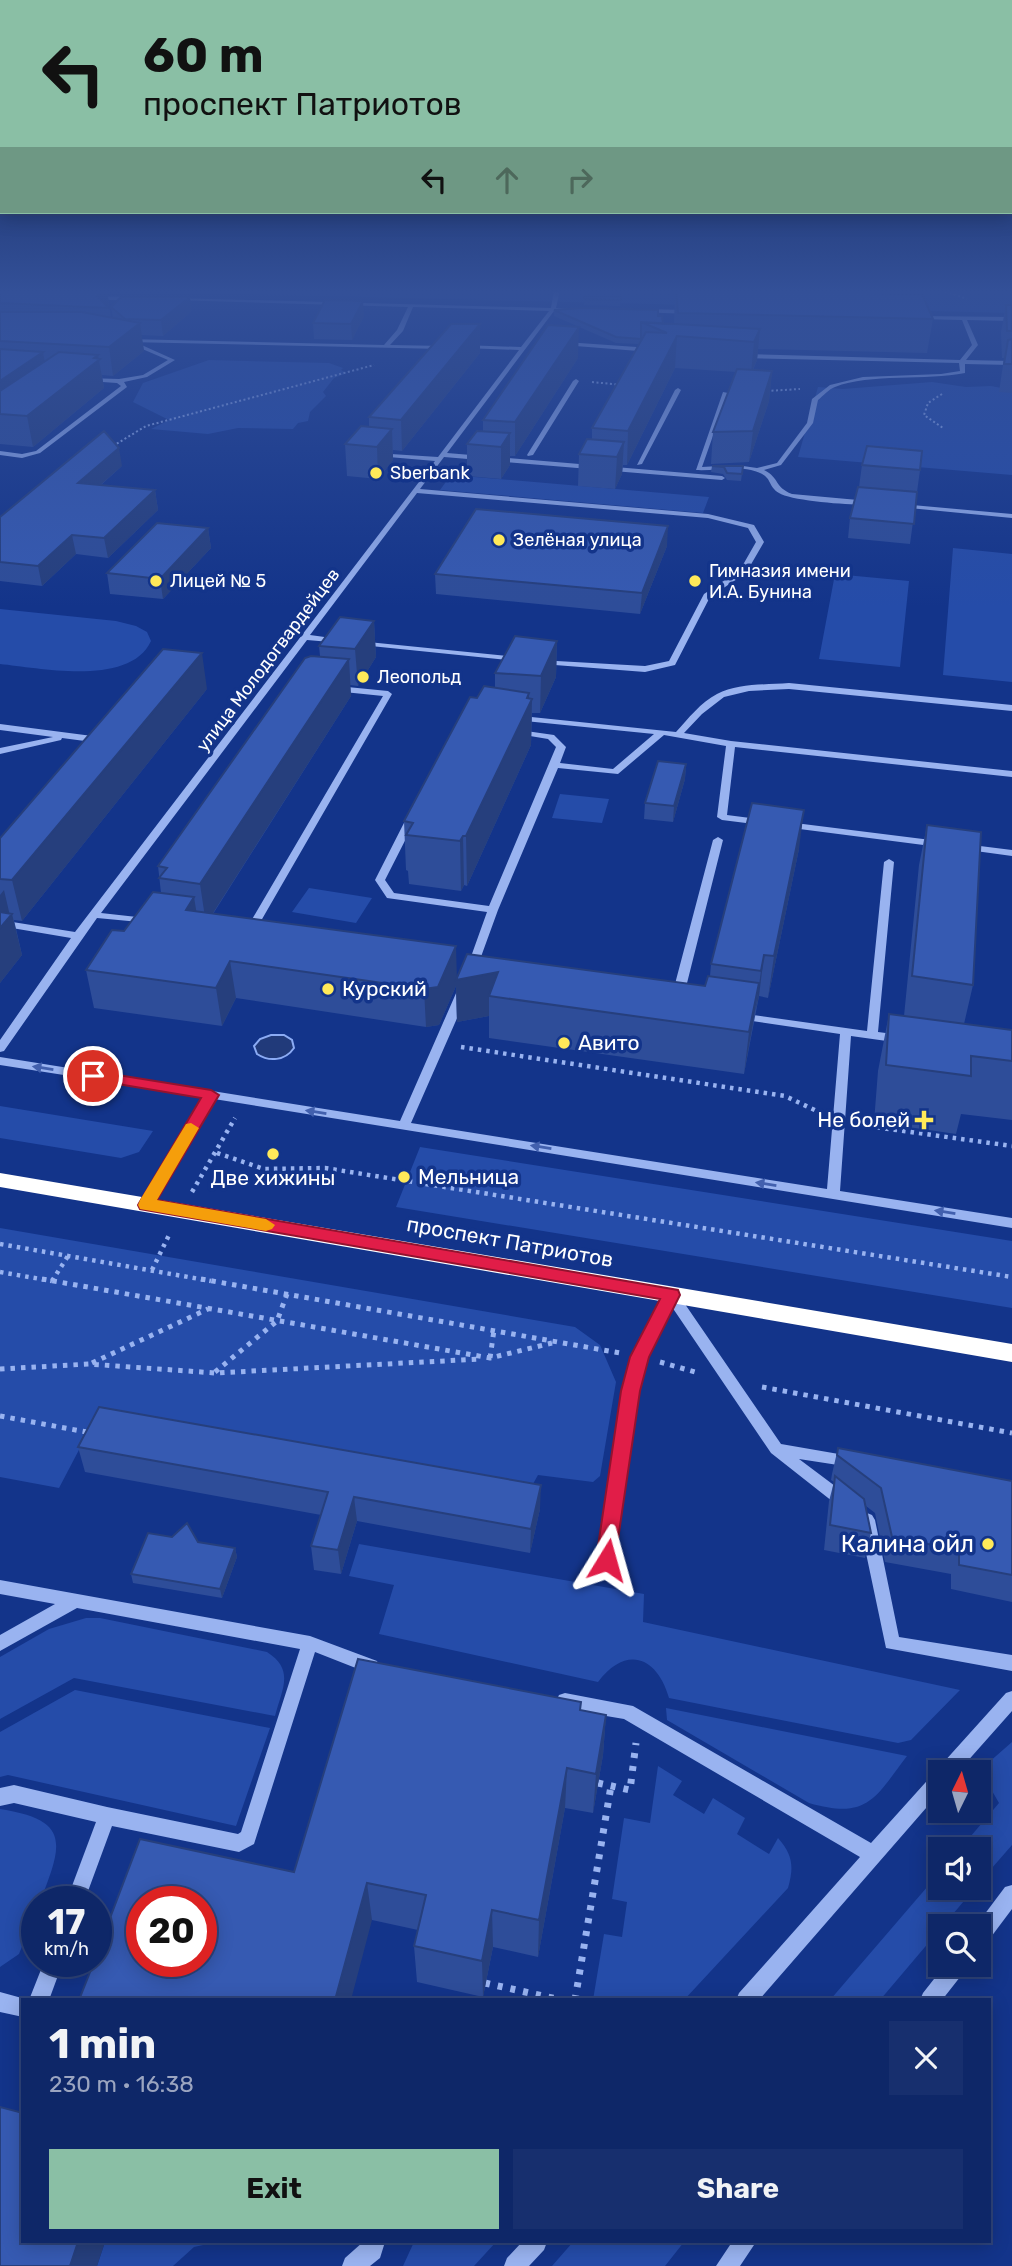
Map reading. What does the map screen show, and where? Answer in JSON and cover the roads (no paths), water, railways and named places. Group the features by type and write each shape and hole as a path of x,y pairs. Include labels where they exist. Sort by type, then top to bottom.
{"highway":[{"name":"проспект Патриотов","path":"0,1180 1012,1353"}],"street":[{"path":"0,453 22,456 38,452 112,396"},
{"name":"улица Молодогвардейцев","path":"0,1048 78,936 487,396"},
{"path":"530,455 567,396"},
{"path":"639,464 675,396"},
{"path":"698,469 724,396"},
{"path":"756,470 779,464 810,423 816,400 821,396"},
{"path":"366,453 530,455 698,469 728,467 765,471 772,477 779,492 791,496 884,504"},
{"path":"443,454 722,478"},
{"path":"897,505 1012,516"},
{"path":"270,683 283,684"},
{"path":"677,736 699,712 721,695 748,688 789,686 1012,709"},
{"path":"249,933 388,694 322,688"},
{"path":"502,716 662,732 731,744 1012,774"},
{"path":"499,729 551,737 561,747 555,765"},
{"path":"0,751 68,736"},
{"path":"731,744 722,817 1012,853"},
{"path":"415,809 380,880 391,895 493,910"},
{"path":"675,1007 718,840"},
{"path":"872,1035 888,862"},
{"path":"94,915 155,922"},
{"path":"0,923 78,936"},
{"path":"235,932 262,935"},
{"path":"404,1126 473,965 460,964"},
{"path":"662,1005 688,1009"},
{"path":"728,1015 910,1041"},
{"path":"0,1061 1012,1223"},
{"path":"146,1205 211,1095"},
{"path":"607,1560 631,1391 640,1357 671,1295"},
{"path":"671,1295 727,1381 776,1449 867,1519 892,1643 1012,1663"},
{"path":"776,1449 868,1464"},
{"path":"0,1587 310,1643 365,1665 391,1670"},
{"path":"0,1644 77,1600"},
{"path":"0,1797 14,1794 239,1843 248,1838 310,1643"},
{"path":"548,1698 627,1712 872,1854"},
{"path":"958,1760 1012,1699"},
{"path":"748,1998 928,1792"},
{"path":"81,1886 107,1816"},
{"path":"991,1921 1012,1894"},
{"path":"40,1998 47,1977"},
{"path":"932,1998 948,1977"},
{"path":"0,2002 21,2007"},
{"path":"354,2266 372,2250 374,2243"},
{"path":"515,2266 535,2243"},
{"path":"727,2266 744,2243"}],"lane":[{"path":"305,637 569,664 645,669 672,663 707,596 743,571 760,542 751,527 708,516 415,491"},
{"path":"0,727 108,741 99,751"},
{"path":"473,965 493,910 555,765 615,772 662,732"},
{"path":"833,1194 846,1032"}],"place":[{"name":"Sberbank","path":"376,473"},
{"name":"Зелёная улица","path":"499,540"},
{"name":"Лицей № 5","path":"156,581"},
{"name":"Гимназия имени И.А. Бунина","path":"695,581"},
{"name":"Леопольд","path":"363,677"},
{"name":"Курский","path":"328,989"},
{"name":"Авито","path":"564,1043"},
{"name":"Не болей","path":"924,1120"},
{"name":"Две хижины","path":"273,1154"},
{"name":"Мельница","path":"404,1177"},
{"name":"Калина ойл","path":"988,1544"}]}
